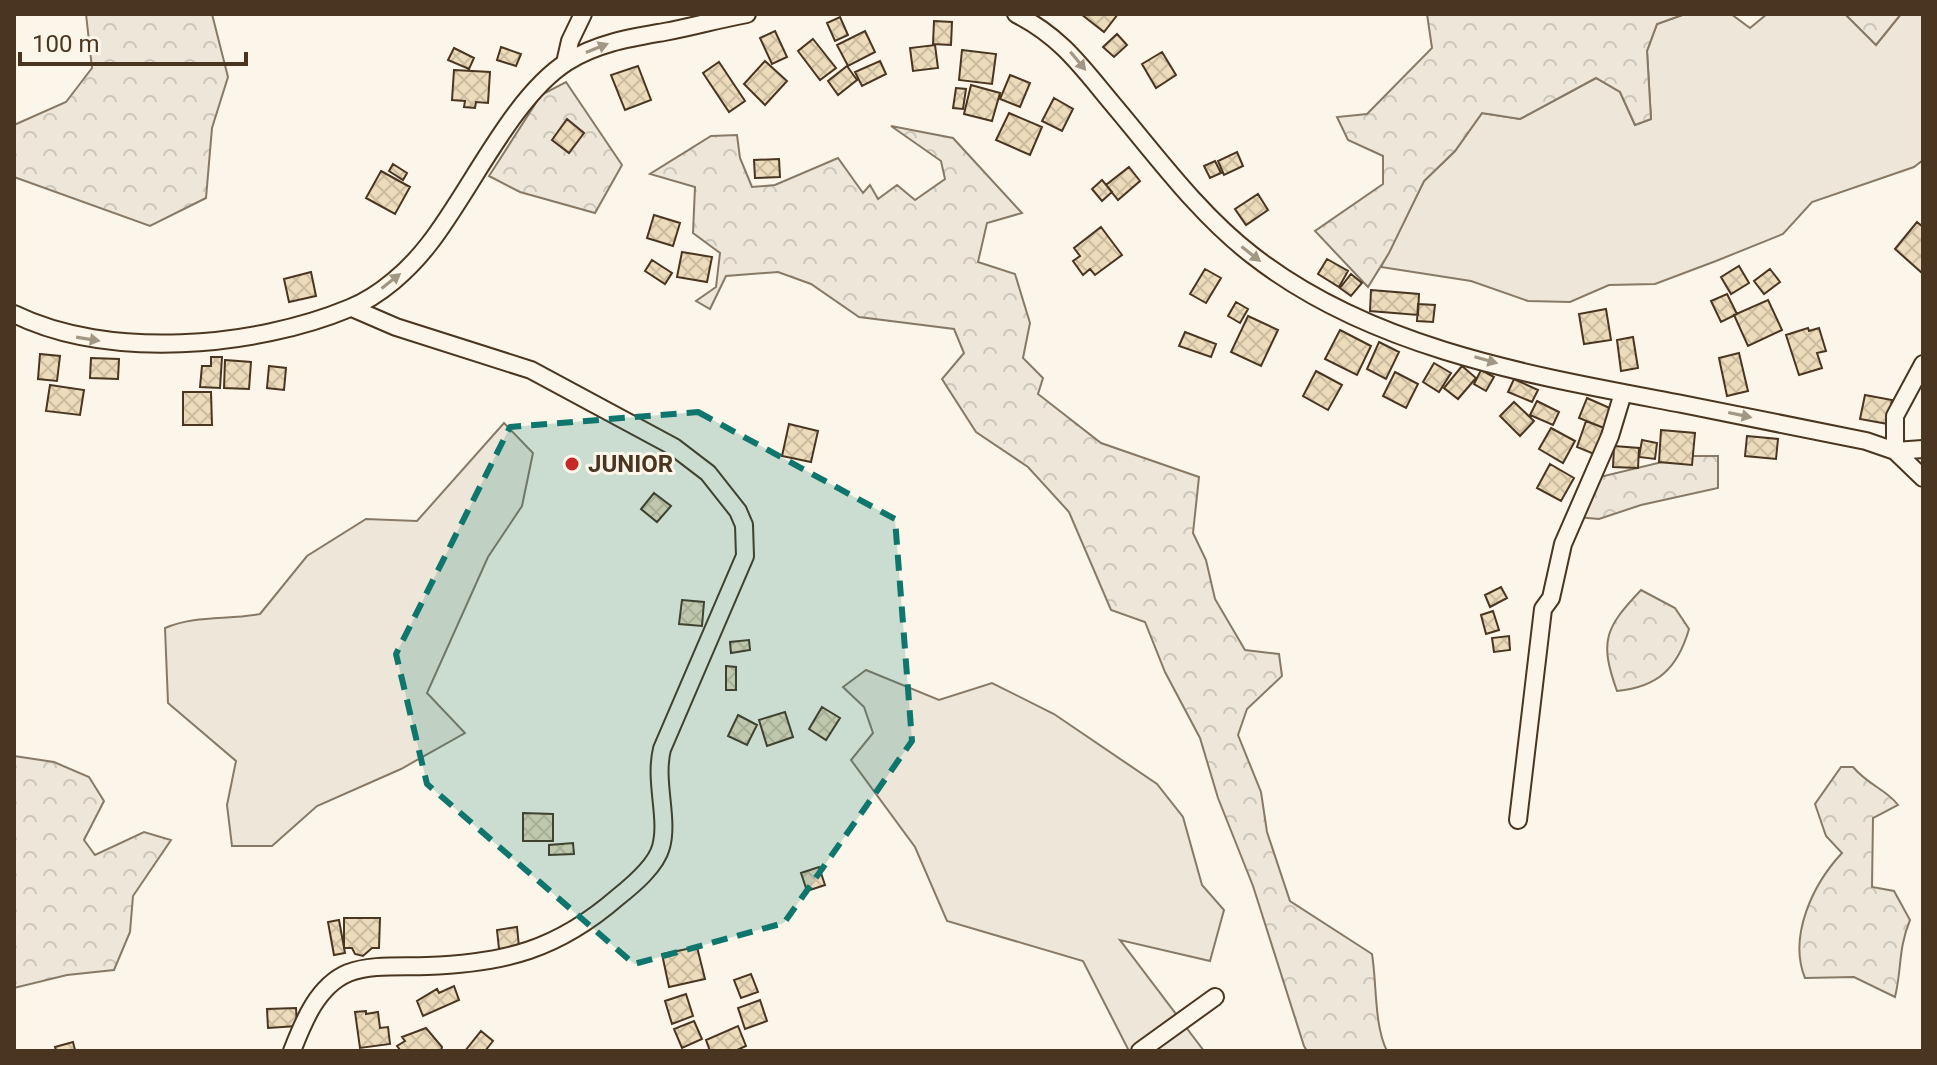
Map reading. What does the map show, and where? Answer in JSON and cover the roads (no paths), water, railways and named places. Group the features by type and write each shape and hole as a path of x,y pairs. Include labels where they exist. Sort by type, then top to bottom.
{"street":[{"path":"565,63 570,41 583,14"},
{"path":"14,314 63,334 134,343 245,335 352,308 391,282 429,244 525,103 565,63 616,40 708,17 747,14"},
{"path":"1016,14 1054,36 1216,223 1285,278 1397,335 1531,373 1623,393 1866,441 1895,451 1923,449"},
{"path":"292,1051 314,1004 346,974 366,969 452,965 516,957 572,930 609,905 642,875 662,845 658,779 662,749 745,556 744,525 738,511 708,473 674,447 531,370 396,327 352,308"},
{"path":"1923,364 1895,416 1895,451 1923,478"},
{"path":"1518,820 1543,609 1551,598 1563,544 1596,469 1623,393"},
{"path":"1140,1051 1215,997"}],"place":[{"name":"JUNIOR","path":"572,464"}]}
